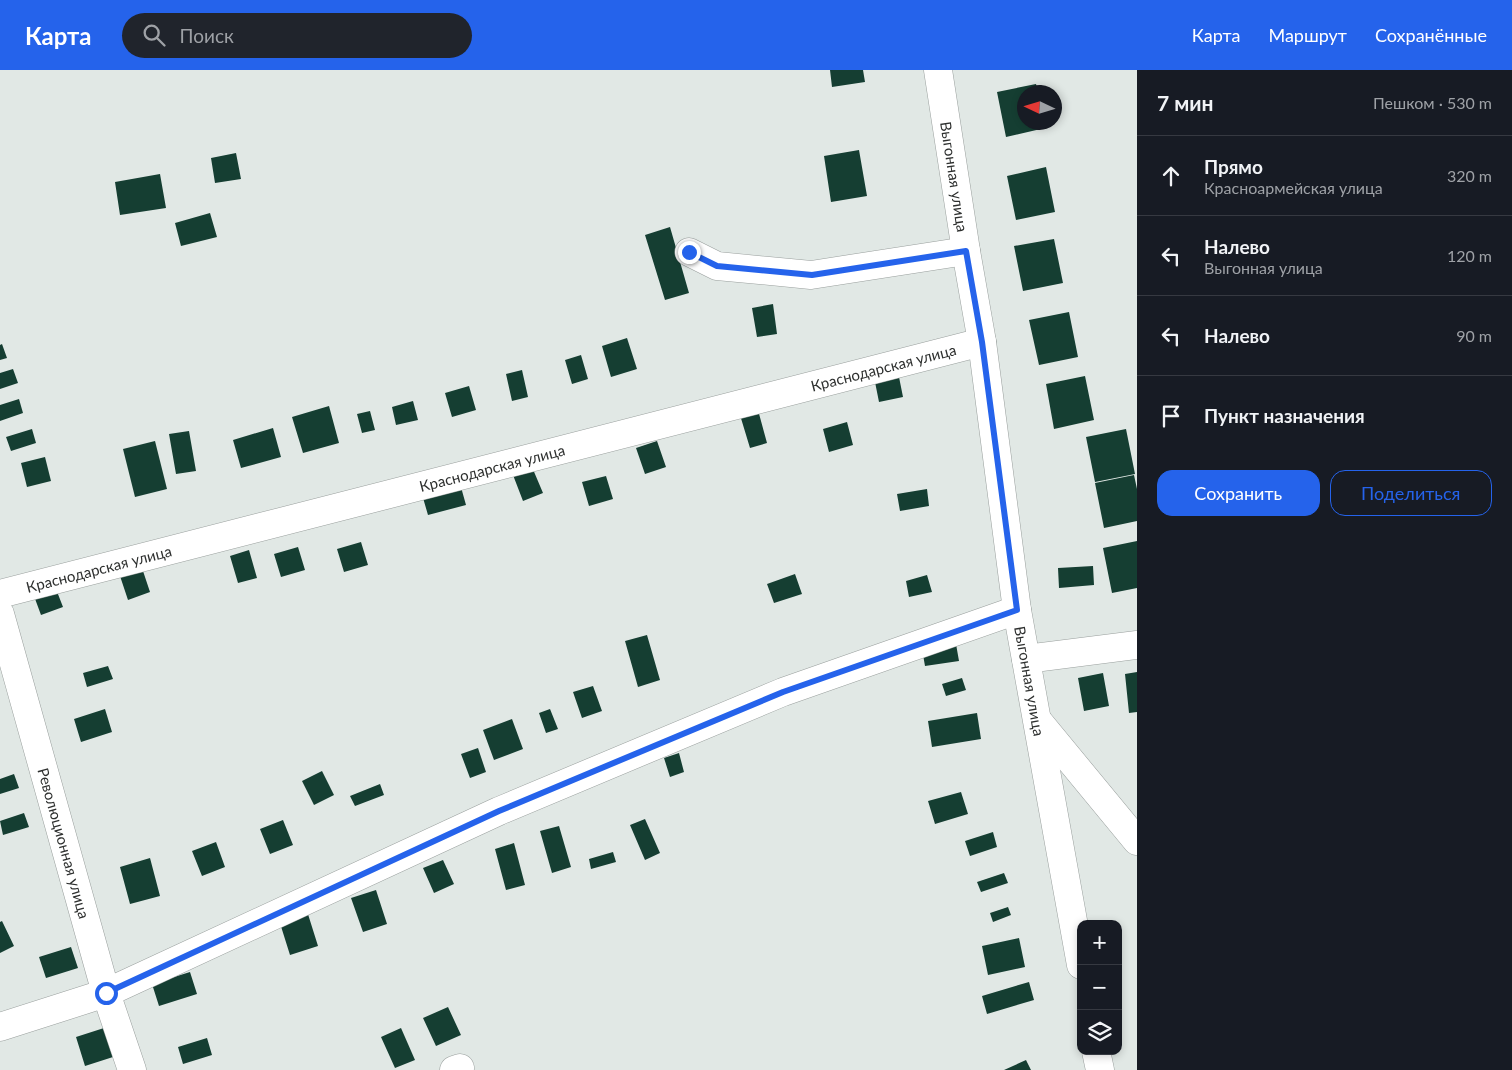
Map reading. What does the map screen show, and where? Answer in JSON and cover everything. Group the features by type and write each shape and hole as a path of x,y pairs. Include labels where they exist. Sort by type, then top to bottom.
{"street":[{"name":"Выгонная улица","path":"938,70 982,342 1017,610 1077,942"},
{"path":"689,252 717,266 812,275 966,251"},
{"name":"Краснодарская улица","path":"0,594 982,342"},
{"path":"0,1027 106,993 517,803 783,692 1017,610"},
{"name":"Революционная улица","path":"0,614 106,993 132,1070"},
{"path":"1026,659 1137,645"},
{"path":"1037,720 1137,842"},
{"path":"1097,1055 1100,1070"}],"building":[{"path":"830,70 863,70 865,82 832,87"},
{"path":"1017,88 1017,130 1036,130 1006,137 997,92"},
{"path":"859,150 867,196 831,202 824,156"},
{"path":"236,153 241,179 215,183 211,158"},
{"path":"1046,167 1055,212 1016,220 1007,176"},
{"path":"160,174 166,208 120,215 115,182"},
{"path":"210,213 217,237 181,246 175,223"},
{"path":"670,227 689,293 665,300 645,235"},
{"path":"1054,239 1063,283 1023,291 1014,246"},
{"path":"773,304 777,334 757,337 752,308"},
{"path":"1069,312 1078,357 1039,365 1029,320"},
{"path":"627,338 637,369 611,377 602,346"},
{"path":"2,344 7,358 0,360 0,345"},
{"path":"581,355 588,379 572,384 565,360"},
{"path":"13,369 18,383 0,389 0,373"},
{"path":"522,370 528,397 512,401 506,374"},
{"path":"1085,376 1094,420 1054,429 1046,384"},
{"path":"899,377 903,397 879,402 875,382"},
{"path":"469,386 476,410 452,417 445,393"},
{"path":"19,399 23,413 0,421 0,405"},
{"path":"413,401 418,420 396,425 392,407"},
{"path":"329,406 339,443 303,453 292,417"},
{"path":"758,410 767,443 750,448 740,415"},
{"path":"370,411 375,430 362,433 357,414"},
{"path":"847,422 853,445 829,452 823,429"},
{"path":"273,428 281,457 241,468 233,440"},
{"path":"32,429 36,443 11,451 6,437"},
{"path":"1126,429 1135,474 1095,482 1086,437"},
{"path":"189,431 196,471 176,474 169,434"},
{"path":"155,441 167,489 135,497 123,449"},
{"path":"657,441 666,467 645,474 636,448"},
{"path":"45,457 51,481 27,487 21,463"},
{"path":"532,467 543,493 523,501 513,475"},
{"path":"1134,475 1137,489 1137,521 1104,528 1095,483"},
{"path":"606,476 613,499 589,506 582,482"},
{"path":"459,480 466,505 428,515 421,491"},
{"path":"927,489 929,506 900,511 897,494"},
{"path":"1137,541 1137,588 1112,593 1103,548"},
{"path":"361,542 368,565 344,572 337,549"},
{"path":"298,547 305,570 281,577 274,554"},
{"path":"249,550 257,578 238,583 230,556"},
{"path":"1093,566 1094,585 1059,588 1058,568"},
{"path":"142,568 150,592 128,600 120,576"},
{"path":"795,574 802,594 774,603 767,584"},
{"path":"927,575 932,592 909,597 906,581"},
{"path":"56,589 63,607 41,615 34,596"},
{"path":"647,635 660,680 638,687 625,641"},
{"path":"956,644 959,661 925,666 922,649"},
{"path":"108,666 113,679 87,687 83,673"},
{"path":"1137,672 1137,712 1129,713 1125,674"},
{"path":"1103,673 1109,706 1084,711 1078,678"},
{"path":"962,678 966,690 946,696 942,684"},
{"path":"593,686 602,711 582,718 573,692"},
{"path":"105,709 112,732 81,742 74,719"},
{"path":"550,709 558,729 546,733 539,713"},
{"path":"977,713 981,739 932,747 928,721"},
{"path":"512,719 523,749 494,760 483,730"},
{"path":"478,748 486,772 470,778 461,754"},
{"path":"679,753 684,772 670,777 664,758"},
{"path":"322,771 334,795 314,805 302,781"},
{"path":"14,774 19,788 0,794 0,779"},
{"path":"380,784 384,795 355,806 350,796"},
{"path":"961,792 968,814 935,824 928,801"},
{"path":"24,813 29,827 3,835 0,821"},
{"path":"645,819 660,853 645,860 630,825"},
{"path":"283,820 293,845 270,854 260,829"},
{"path":"559,826 571,867 552,873 540,831"},
{"path":"993,832 997,847 970,856 965,841"},
{"path":"216,842 225,867 202,876 192,851"},
{"path":"514,843 525,885 506,890 495,849"},
{"path":"613,852 616,862 591,869 589,859"},
{"path":"150,858 160,896 130,904 120,867"},
{"path":"443,860 454,884 434,893 423,868"},
{"path":"1004,873 1008,883 981,892 977,882"},
{"path":"376,890 387,924 363,932 351,898"},
{"path":"1008,907 1011,915 993,922 990,913"},
{"path":"307,911 318,946 290,955 279,920"},
{"path":"2,921 14,946 0,953 0,922"},
{"path":"1019,938 1025,967 988,975 982,946"},
{"path":"71,947 78,968 46,978 39,957"},
{"path":"190,972 197,994 159,1006 152,984"},
{"path":"1029,982 1034,1000 987,1014 982,996"},
{"path":"448,1007 461,1035 436,1046 423,1018"},
{"path":"104,1028 113,1057 85,1066 76,1037"},
{"path":"401,1028 415,1060 395,1068 381,1037"},
{"path":"207,1038 212,1055 183,1064 178,1047"},
{"path":"1026,1060 1031,1070 1004,1070"}],"route":[{"path":"106,993 499,811 783,692 1017,610 982,342 966,251 812,275 717,266 689,252"}]}
